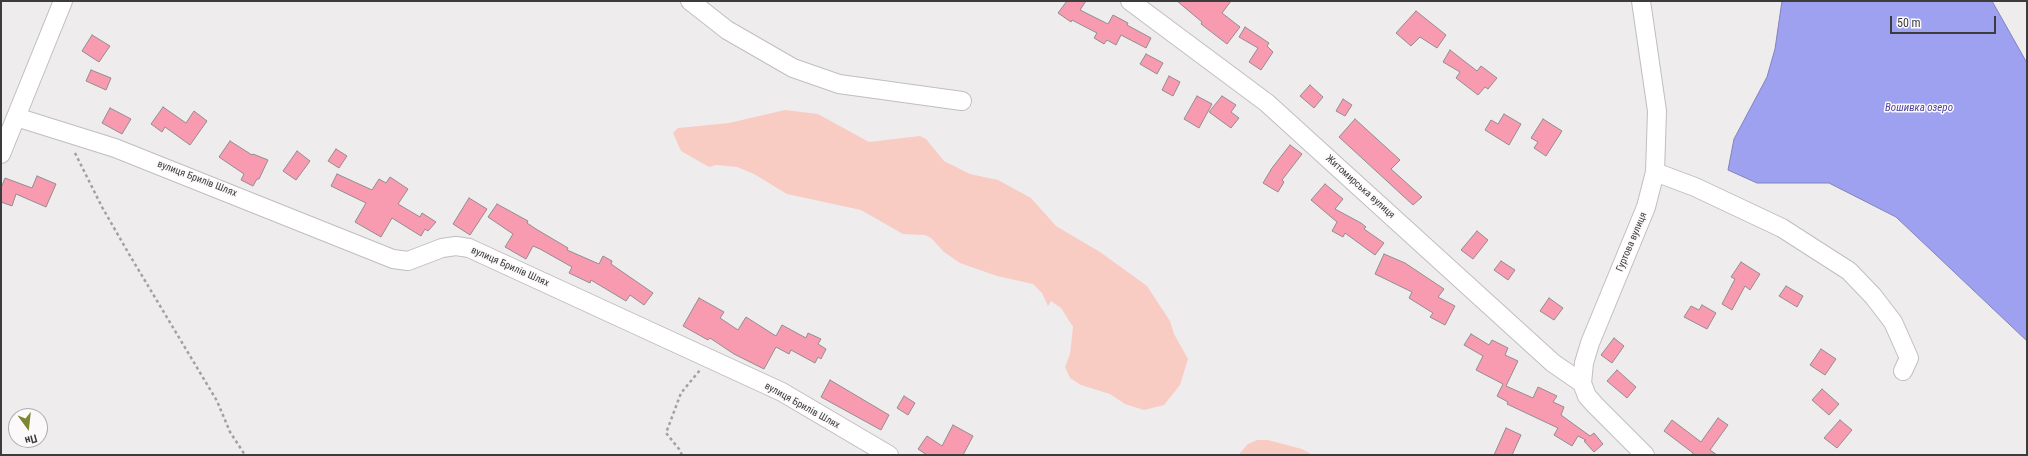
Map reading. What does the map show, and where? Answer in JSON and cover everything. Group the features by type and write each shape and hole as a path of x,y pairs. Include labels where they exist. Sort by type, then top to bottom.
{"street":[{"path":"1,154 63,1"},
{"path":"690,1 727,30 793,68 839,84 962,101"},
{"name":"Житомирська вулиця","path":"1130,1 1267,103 1553,363 1582,383"},
{"name":"Гуртова вулиця","path":"1582,383 1584,363 1590,343 1646,207 1655,172 1658,111 1641,1"},
{"name":"вулиця Брилів Шлях","path":"16,116 115,148 393,259 408,261 442,248 456,246 469,248 782,392 889,455"},
{"path":"1655,172 1695,187 1782,228 1850,271 1873,296 1893,322 1909,358 1903,371"},
{"path":"1582,383 1587,396 1645,455"}],"path":[{"path":"72,149 81,162 102,207 218,400 230,432 245,455"},
{"path":"682,455 680,449 666,433 681,393 710,359"}],"shaded area":[{"path":"785,110 818,114 869,142 920,136 926,139 944,161 970,174 998,180 1031,198 1056,226 1100,252 1147,286 1170,321 1174,334 1188,359 1180,385 1164,405 1144,410 1125,404 1110,394 1081,385 1070,378 1065,367 1070,354 1073,327 1061,308 1051,301 1048,306 1042,293 1033,284 997,276 960,263 944,252 931,238 925,235 903,234 861,210 787,194 754,174 737,167 716,165 709,167 681,151 673,133 678,128 729,123"},
{"path":"1257,440 1268,440 1302,449 1313,455 1240,455 1248,444"}],"water":[{"name":"Вошивка озеро","path":"1782,1 1992,1 2027,63 2027,341 1896,217 1829,183 1757,183 1728,170 1734,139 1767,77 1775,49"}],"building":[{"path":"1067,1 1086,1 1080,10 1108,24 1113,15 1128,23 1127,25 1151,38 1146,48 1121,35 1116,45 1107,40 1104,44 1094,38 1097,33 1072,20 1071,22 1058,13"},
{"path":"1177,1 1231,1 1222,13 1240,27 1227,44 1201,24 1202,22"},
{"path":"1416,11 1446,35 1437,48 1420,37 1411,46 1396,33"},
{"path":"1245,27 1269,43 1267,46 1273,52 1261,70 1249,62 1258,48 1239,37"},
{"path":"92,35 110,46 99,62 82,51"},
{"path":"1450,50 1477,71 1481,66 1497,78 1488,89 1485,87 1478,95 1456,78 1460,72 1443,62"},
{"path":"1146,54 1163,63 1157,74 1140,64"},
{"path":"91,70 111,78 106,90 86,81"},
{"path":"1169,76 1180,82 1173,96 1162,90"},
{"path":"1310,85 1323,97 1314,108 1300,96"},
{"path":"1197,96 1212,104 1199,128 1184,119"},
{"path":"1222,96 1236,105 1231,112 1239,118 1231,128 1209,112"},
{"path":"1343,99 1352,105 1345,116 1336,111"},
{"path":"163,107 186,123 194,111 207,121 190,145 165,127 162,132 151,124"},
{"path":"110,108 131,119 122,134 102,123"},
{"path":"1504,114 1521,124 1509,145 1485,130 1491,120 1498,124"},
{"path":"1355,119 1400,160 1391,169 1422,197 1413,205 1339,137"},
{"path":"1543,119 1562,131 1546,156 1534,148 1538,142 1531,138"},
{"path":"230,141 252,155 253,154 268,160 259,179 257,179 253,186 241,180 244,174 219,157"},
{"path":"1290,145 1302,154 1282,180 1284,182 1278,192 1263,183 1272,168"},
{"path":"336,149 347,156 339,168 328,161"},
{"path":"297,151 310,161 296,180 283,171"},
{"path":"337,174 372,190 379,179 386,183 390,177 408,189 398,204 420,217 422,213 436,222 428,231 425,229 421,236 392,218 381,237 355,222 366,203 331,186"},
{"path":"37,176 56,184 46,207 16,194 12,206 1,202 1,188 5,178 32,188"},
{"path":"1325,184 1343,199 1335,209 1361,223 1366,227 1364,229 1384,243 1375,255 1345,233 1343,237 1332,231 1337,222 1311,200"},
{"path":"469,198 487,209 470,235 453,224"},
{"path":"497,204 528,221 527,223 568,248 567,250 599,264 603,256 612,261 611,264 653,293 644,305 630,295 626,301 591,280 590,283 569,273 572,267 533,246 526,259 505,247 513,234 488,217"},
{"path":"1477,231 1488,240 1473,259 1461,250"},
{"path":"1384,254 1405,263 1444,289 1438,297 1455,306 1445,325 1430,317 1433,313 1409,298 1412,292 1375,274"},
{"path":"1501,261 1515,270 1508,280 1494,270"},
{"path":"1741,262 1760,274 1750,290 1745,286 1732,310 1722,304 1735,279 1731,277"},
{"path":"1786,286 1803,296 1797,307 1779,296"},
{"path":"699,298 724,312 720,318 738,330 746,317 776,336 782,325 806,338 808,333 821,339 818,344 826,349 821,359 818,357 815,363 791,350 789,354 776,347 764,369 734,354 710,338 708,340 683,326"},
{"path":"1549,298 1563,308 1554,320 1540,311"},
{"path":"1702,305 1716,313 1707,329 1684,317 1691,306 1699,310"},
{"path":"1471,334 1489,345 1492,340 1508,348 1505,355 1518,361 1506,386 1533,398 1538,387 1557,396 1553,402 1564,407 1561,415 1590,436 1594,433 1603,444 1594,452 1584,441 1586,440 1578,436 1572,446 1554,435 1558,428 1507,404 1508,402 1497,396 1503,384 1476,370 1483,356 1464,345"},
{"path":"1614,338 1624,346 1612,363 1601,355"},
{"path":"1821,349 1836,359 1825,375 1810,365"},
{"path":"1617,370 1636,387 1627,398 1607,381"},
{"path":"830,380 889,415 881,430 821,397"},
{"path":"1822,389 1839,404 1829,415 1812,400"},
{"path":"904,396 915,403 908,415 897,408"},
{"path":"1718,418 1728,425 1710,450 1717,455 1692,455 1693,453 1664,431 1672,420 1701,442"},
{"path":"1840,420 1852,430 1837,448 1824,438"},
{"path":"953,425 973,436 963,455 927,455 918,449 927,436 942,446"},
{"path":"1506,428 1521,435 1512,455 1494,455"}]}
